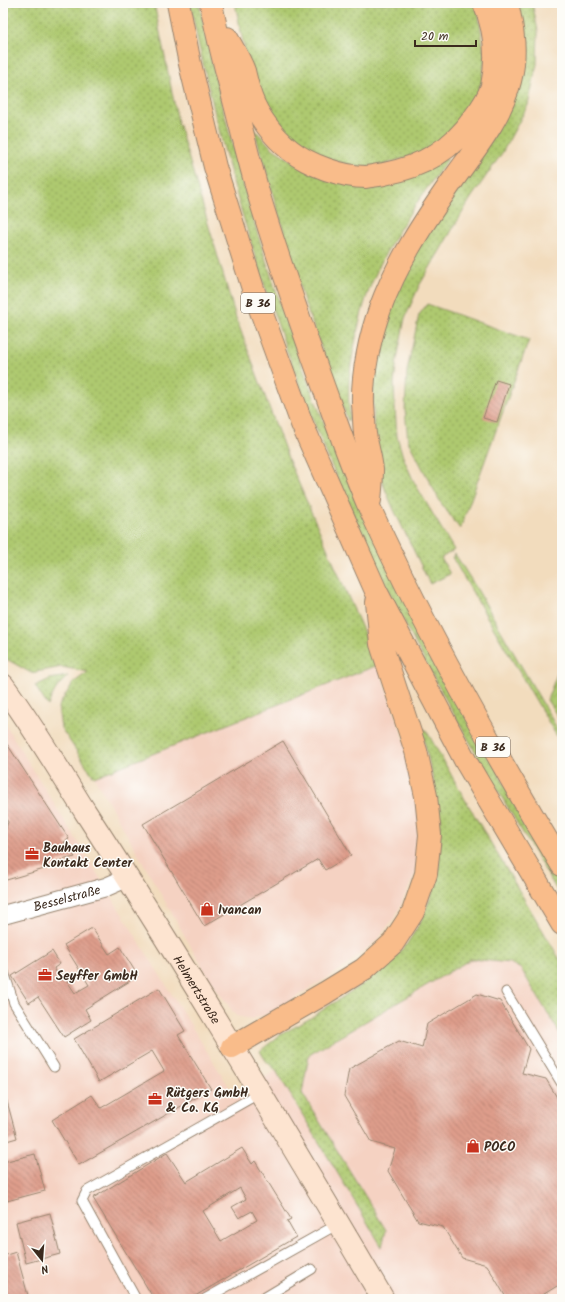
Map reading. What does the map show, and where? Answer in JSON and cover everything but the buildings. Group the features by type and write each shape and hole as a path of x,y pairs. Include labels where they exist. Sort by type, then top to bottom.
{"highway":[{"name":"B 36","path":"178,3 190,64 215,167 254,292 302,424 376,591 466,762 562,924"},
{"path":"212,5 243,69 251,98 274,135 290,150 309,163 339,173 366,177 394,172 421,163 441,152 464,132 482,107 492,88 495,64 495,44 490,18 484,3"},
{"path":"370,507 372,470 366,434 363,402 370,343 380,310 396,270 436,205 482,139 503,102 514,63 513,29 507,3"},
{"name":"B 36","path":"212,5 248,158 269,228 291,297 332,411 370,507 424,620 453,676 500,760 562,865"},
{"path":"232,1047 325,993 370,964 393,943 413,912 426,874 430,835 426,796 416,751 381,644 376,591"}],"street":[{"name":"Helmertstraße","path":"3,685 23,713 129,877 383,1299"},
{"name":"Besselstraße","path":"3,915 106,887 129,877"}],"lane":[{"path":"3,969 14,1003 54,1067"},
{"path":"506,992 562,1084"},
{"path":"136,1299 82,1201 87,1191 260,1093"},
{"path":"205,1299 338,1224"},
{"path":"262,1299 312,1268"}],"shaded area":[{"path":"378,665 409,754 420,815 416,872 395,917 377,940 343,968 268,1014 252,1019 236,1016 210,980 94,777"},
{"path":"3,721 234,1095 471,959 510,963 521,969 562,1037 562,1299 3,1299"}],"green space":[{"path":"3,3 154,3 178,122 236,318 289,461 378,665 94,777 61,728 58,707 73,683 88,672 62,667 31,673 3,657"},
{"path":"190,3 199,3 226,119 258,233 295,346 338,457 521,817 562,884 562,899 431,673 391,596 327,453 271,306 247,231 207,79"},
{"path":"235,3 477,3 485,58 482,81 476,96 455,129 426,152 371,168 354,166 321,157 292,141 263,107 246,56"},
{"path":"513,3 532,3 538,31 537,64 528,105 502,153 471,198 419,286 405,318 397,359 394,383 395,408 397,436 403,457 414,482 454,550 441,558 450,574 430,584 383,484 374,447 373,386 381,334 409,262 473,166"},
{"path":"254,129 272,148 311,173 448,159 402,225 373,279 362,310 351,366 349,382 350,417 348,421 304,301"},
{"path":"427,304 529,340 460,529 441,503 408,441 405,410 407,371 419,315"},
{"path":"454,554 477,589 562,737 562,745 452,557 455,556"},
{"path":"562,661 562,723 547,700"},
{"path":"68,676 56,690 48,706 35,686 50,679"},
{"path":"424,729 426,730 463,796 562,963 562,1037 521,969 510,963 471,959 309,1055 302,1093 386,1230 382,1247 275,1069 266,1061 260,1051 280,1035 309,1019 387,966 407,944 421,921 432,894 439,868 440,843 434,783 422,732"}],"place":[{"name":"Bauhaus Kontakt Center","path":"32,854"},
{"name":"Ivancan","path":"207,909"},
{"name":"Seyffer GmbH","path":"45,975"},
{"name":"Rütgers GmbH & Co. KG","path":"155,1099"},
{"name":"POCO","path":"473,1146"}]}
